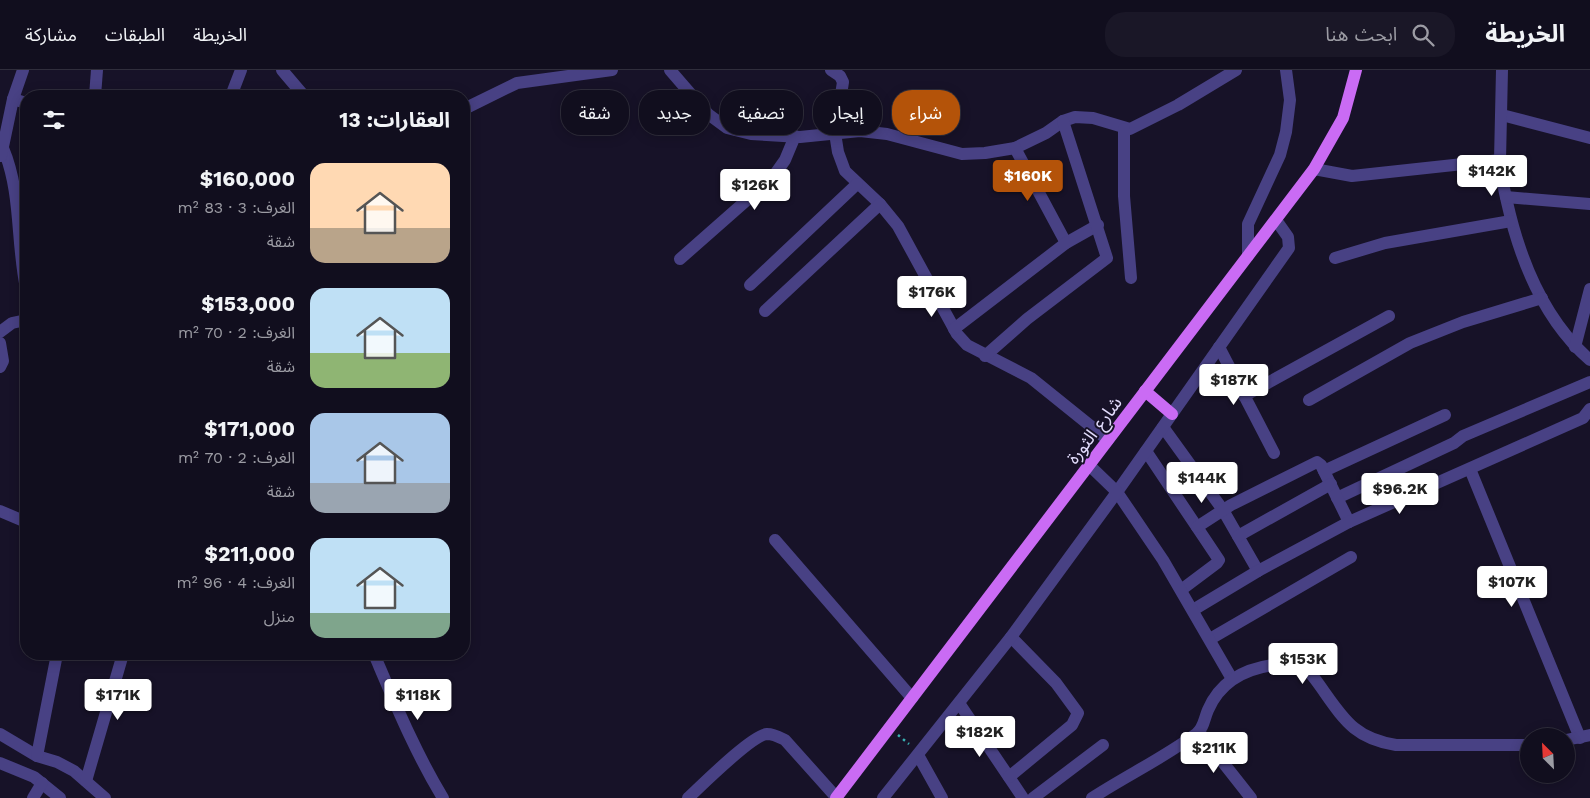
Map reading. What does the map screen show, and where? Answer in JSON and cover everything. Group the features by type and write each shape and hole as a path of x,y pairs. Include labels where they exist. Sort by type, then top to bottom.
{"main road":[{"name":"شارع الثورة","path":"836,798 1314,169 1344,118 1356,70"},
{"path":"1145,391 1172,414"}],"street":[{"path":"20,245 17,200 13,177 1,154 13,99 24,70"},
{"path":"96,90 98,70"},
{"path":"233,90 241,70"},
{"path":"282,70 299,90"},
{"path":"470,107 531,75 612,70"},
{"path":"670,70 708,114 727,128 751,134 795,136 813,135"},
{"path":"831,70 840,76 843,82 842,90"},
{"path":"882,133 962,154 985,153 1015,148 1046,132 1063,120 1075,116 1093,118 1124,129 1130,129 1178,105 1236,70"},
{"path":"1248,256 1248,224 1280,155 1286,132 1290,100 1286,70"},
{"path":"1502,70 1500,160 1506,197 1521,254 1555,322 1575,347 1590,360"},
{"path":"13,99 20,101"},
{"path":"1502,114 1590,138"},
{"path":"985,356 1034,313 1107,258 1063,120"},
{"path":"1124,129 1124,196 1131,278"},
{"path":"835,135 841,162 845,171 856,184 880,204 898,226 954,329 967,345 985,356 1031,378 1108,440"},
{"path":"680,259 773,177 785,160 795,136"},
{"path":"1015,148 1066,243"},
{"path":"1314,169 1352,176 1469,165 1500,160"},
{"path":"750,285 856,184"},
{"path":"1506,197 1590,204"},
{"path":"765,311 880,204"},
{"path":"883,798 1011,637 1117,492 1288,248 1288,237 1276,220"},
{"path":"1336,258 1385,243 1512,221"},
{"path":"954,329 1066,243 1098,225"},
{"path":"1575,347 1590,289"},
{"path":"1310,400 1428,335 1463,322 1542,298"},
{"path":"1244,396 1389,316"},
{"path":"0,332 12,322 20,321"},
{"path":"0,343 3,361 0,367"},
{"path":"1219,347 1274,453"},
{"path":"1337,498 1463,436 1590,382"},
{"path":"1193,610 1258,571 1349,522 1589,414"},
{"path":"1324,471 1445,415"},
{"path":"1163,427 1223,510 1258,571"},
{"path":"1146,451 1219,561 1181,590"},
{"path":"1197,527 1223,510 1314,463 1319,463 1324,471 1349,522"},
{"path":"1089,464 1117,492 1181,590 1232,679"},
{"path":"1470,469 1585,737"},
{"path":"1238,536 1330,484"},
{"path":"0,511 20,519"},
{"path":"776,540 912,698"},
{"path":"1210,639 1351,557"},
{"path":"1008,777 1072,725 1078,713 1056,683 1011,637"},
{"path":"37,756 56,660"},
{"path":"86,781 121,660"},
{"path":"377,660 405,727 426,770 443,798"},
{"path":"1092,798 1164,756 1198,732 1208,708 1224,686 1232,679 1252,669 1265,666 1292,663 1303,667 1312,674 1347,722 1359,733 1378,742 1396,745 1520,745"},
{"path":"959,703 1023,798"},
{"path":"1198,732 1251,798"},
{"path":"0,734 37,756 57,762 86,781 105,798"},
{"path":"688,798 753,740 767,734 776,735 785,740 836,798"},
{"path":"1033,798 1103,745"},
{"path":"919,754 942,798"},
{"path":"0,764 15,768 42,783 60,798"},
{"path":"33,798 42,783"}],"path":[{"path":"888,728 919,754"}]}
